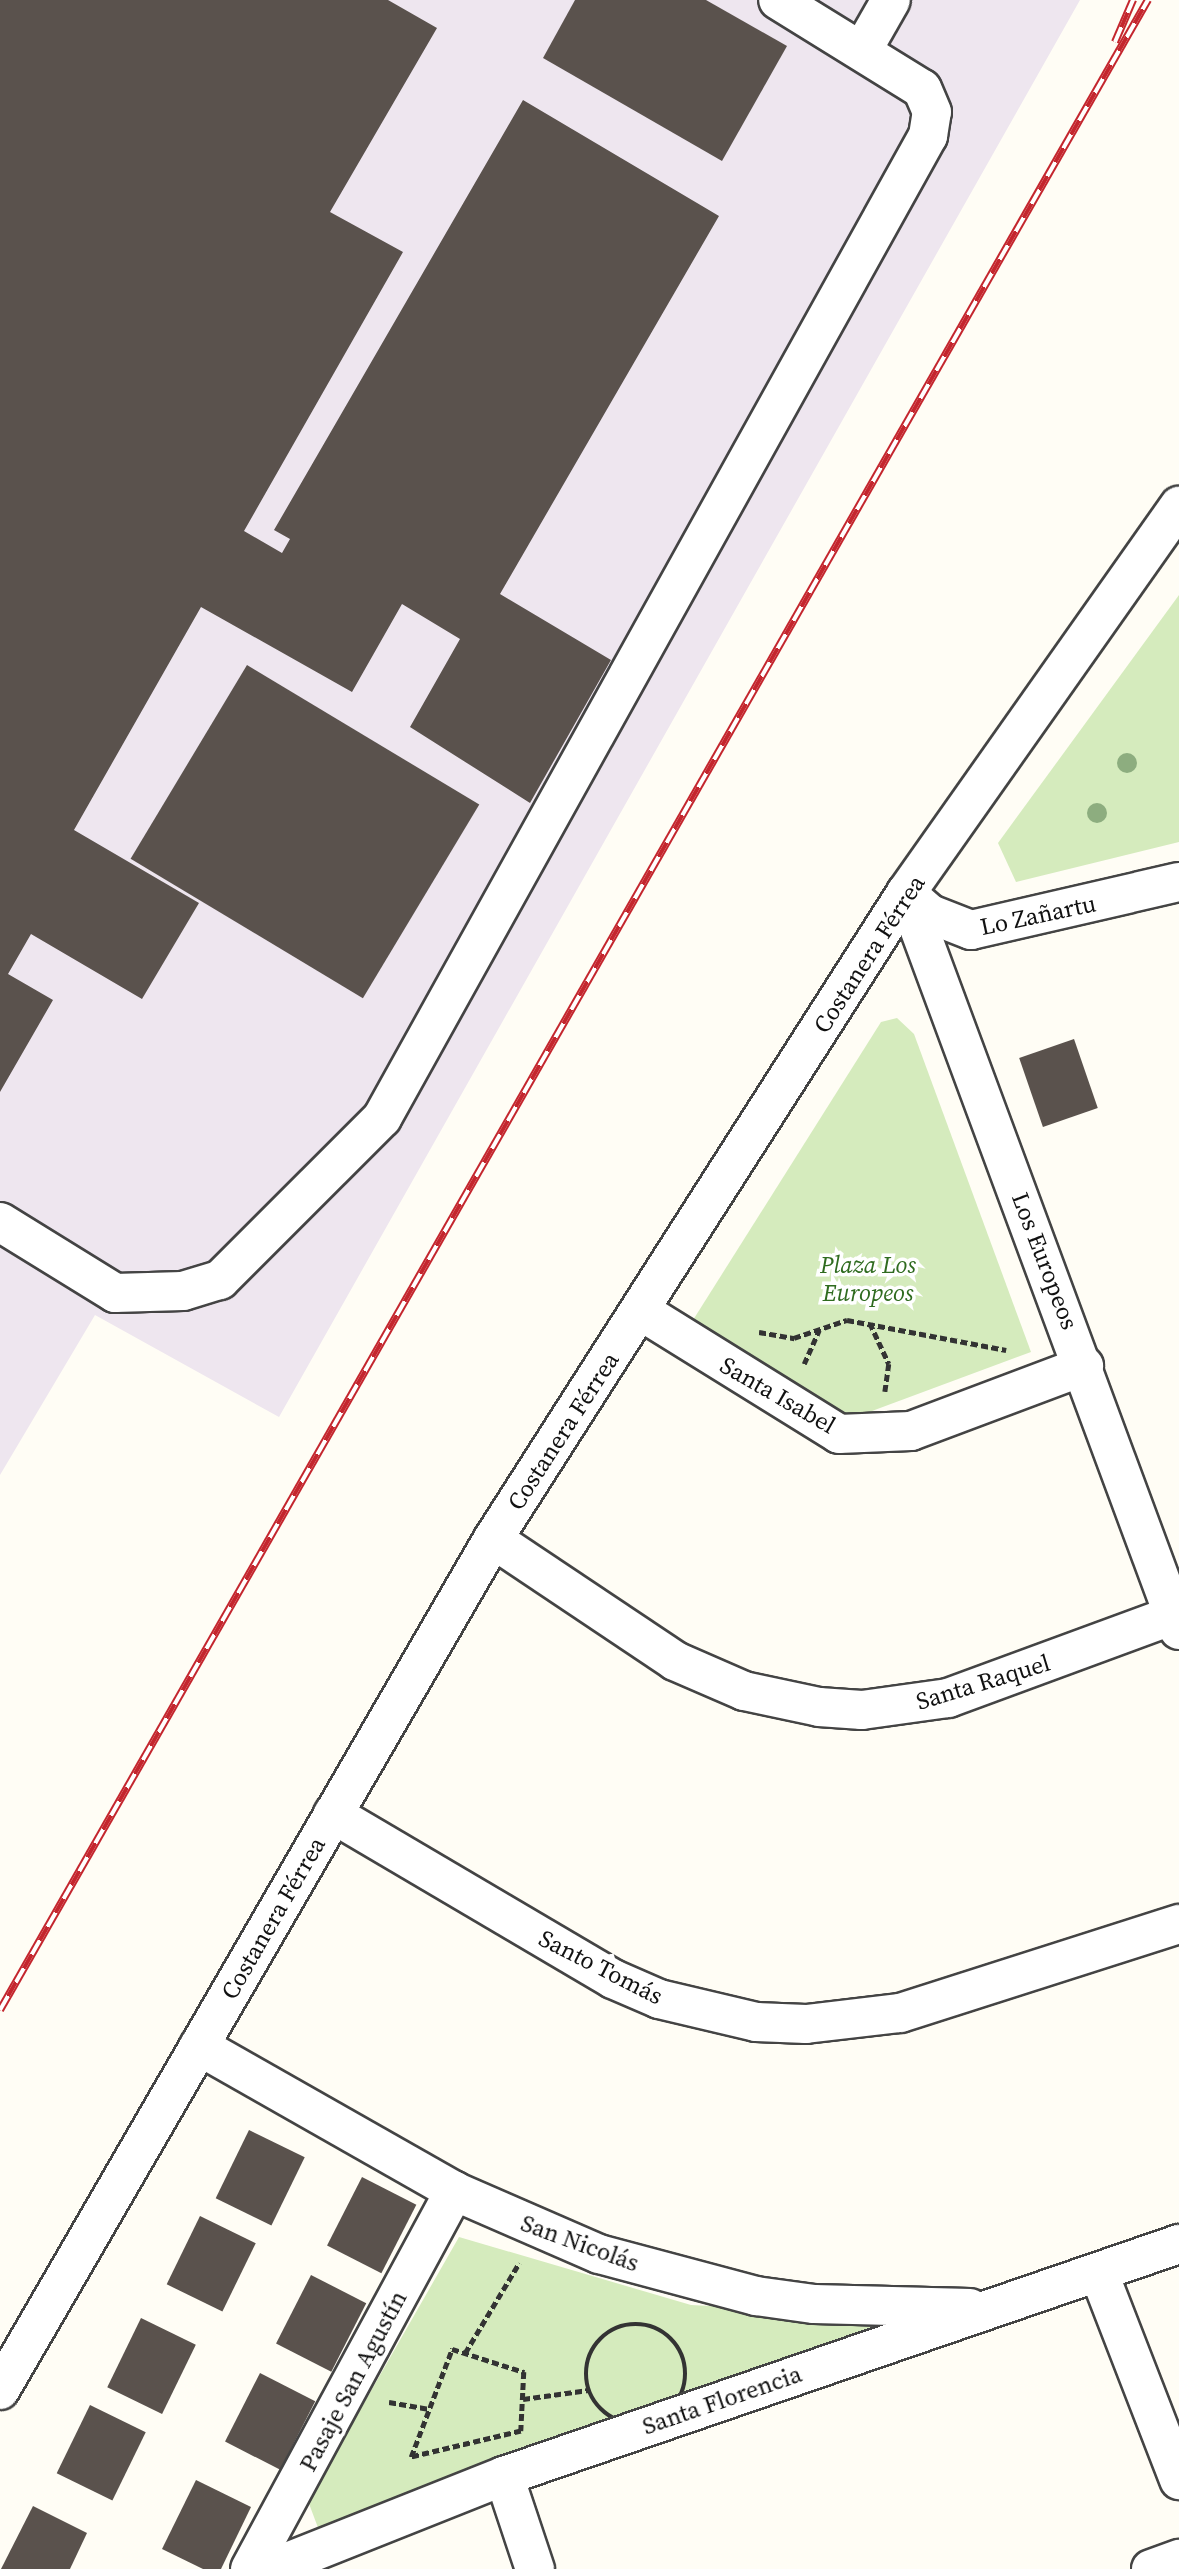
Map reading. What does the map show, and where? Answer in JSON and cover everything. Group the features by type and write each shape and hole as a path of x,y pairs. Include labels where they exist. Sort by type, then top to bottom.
{"street":[{"path":"0,1222 115,1293 183,1292 220,1280 382,1118 928,136 932,112 922,89 863,49 778,0"},
{"path":"863,49 891,0"},
{"name":"Costanera Férrea","path":"0,2390 493,1539 906,893 1179,506"},
{"name":"Lo Zañartu","path":"906,893 930,914 971,930 1179,883"},
{"name":"Los Europeos","path":"906,893 1084,1366 1176,1623"},
{"name":"Santa Isabel","path":"641,1311 839,1434 911,1431 1084,1366"},
{"name":"Santa Raquel","path":"493,1539 675,1661 744,1691 819,1707 862,1710 948,1698 1176,1623"},
{"name":"Santo Tomás","path":"333,1814 613,1979 671,2002 756,2022 806,2024 900,2013 1179,1924"},
{"name":"San Nicolás","path":"199,2046 454,2191 599,2255 756,2296 814,2304 1000,2308"},
{"name":"Pasaje San Agustín","path":"250,2569 454,2191"},
{"name":"Santa Florencia","path":"270,2569 504,2476 1100,2276 1179,2244"},
{"path":"1100,2276 1179,2480"},
{"path":"504,2476 535,2569"},
{"path":"1150,2569 1179,2559"}],"path":[{"path":"743,1329 794,1338 847,1320 1018,1352"},
{"path":"870,1323 890,1364 878,1399"},
{"path":"806,1378 802,1369 819,1329"},
{"path":"465,2353 538,2230"},
{"path":"616,2328 656,2328 683,2358 678,2401 649,2423 608,2417 588,2390 587,2360 616,2328"},
{"path":"452,2348 465,2353 524,2372 521,2431 411,2457 452,2348"},
{"path":"523,2399 588,2390"}],"shaded area":[{"path":"0,0 1080,0 279,1417 95,1315 0,1475"}],"green space":[{"path":"1179,595 1179,842 1016,882 998,843"},
{"name":"Plaza Los Europeos","path":"897,1018 914,1034 1031,1352 837,1424 688,1328 881,1022"},
{"path":"459,2237 691,2305 930,2317 323,2541 308,2501"}],"building":[{"path":"0,0 388,0 437,28 330,212 403,252 244,531 282,553 290,539 274,530 523,100 719,216 500,594 611,660 530,803 410,727 460,639 402,604 352,692 201,607 74,830 199,903 142,999 31,934 8,974 53,1000 0,1092"},
{"path":"575,0 706,0 787,46 722,161 543,58"},
{"path":"247,665 479,805 363,998 131,859"},
{"path":"1074,1039 1098,1108 1043,1127 1019,1058"},
{"path":"249,2130 305,2157 271,2225 216,2198"},
{"path":"362,2177 416,2205 381,2273 327,2246"},
{"path":"200,2216 256,2243 222,2311 167,2284"},
{"path":"311,2275 366,2303 331,2372 276,2344"},
{"path":"141,2318 196,2345 162,2414 107,2387"},
{"path":"260,2373 315,2401 280,2470 225,2442"},
{"path":"90,2405 146,2432 112,2500 57,2473"},
{"path":"196,2480 251,2507 221,2569 203,2569 162,2549"},
{"path":"33,2506 87,2533 70,2569 1,2569"}],"railway":[{"path":"1115,42 1133,0"},
{"path":"0,2010 1148,0"}]}
